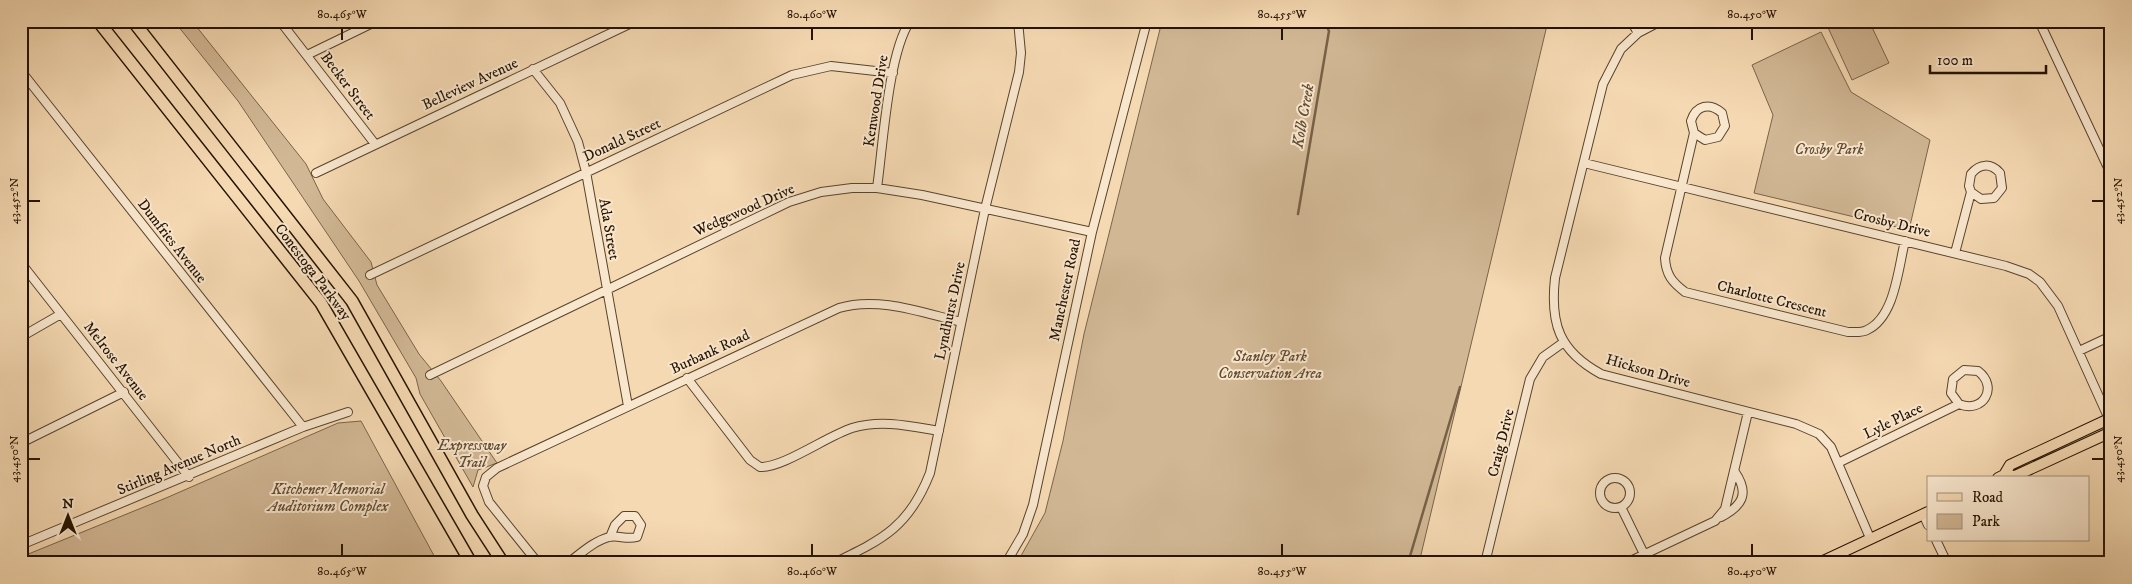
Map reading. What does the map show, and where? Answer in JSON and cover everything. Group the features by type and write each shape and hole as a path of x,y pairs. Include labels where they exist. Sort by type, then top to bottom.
{"highway":[{"name":"Conestoga Parkway","path":"98,21 321,303 469,561"},
{"name":"Conestoga Parkway","path":"133,21 352,301 472,515 503,563"}],"main road":[{"path":"2001,476 2010,465 2110,419"},
{"path":"2001,476 2015,476 2111,432"},
{"path":"1819,563 1926,513"}],"street":[{"name":"Becker Street","path":"280,21 375,144"},
{"path":"307,55 377,21"},
{"name":"Belleview Avenue","path":"316,173 625,24 636,21"},
{"name":"Kenwood Drive","path":"877,188 893,73 901,40 910,21"},
{"name":"Lyndhurst Drive","path":"834,563 874,543 904,520 926,483 939,431 986,209 1019,72 1021,53 1018,21"},
{"name":"Manchester Road","path":"1006,563 1023,534 1034,505 1092,232 1147,21"},
{"path":"1631,21 1638,34"},
{"name":"Hickson Drive","path":"1661,21 1638,34 1621,49 1603,84 1554,285 1555,322 1564,342 1586,365 1601,374 1796,424 1819,434 1831,447 1870,538"},
{"path":"2039,21 2111,174"},
{"name":"Donald Street","path":"370,275 804,71 839,66 893,73"},
{"name":"Ada Street","path":"533,70 560,103 578,142 586,172 628,406"},
{"name":"Dumfries Avenue","path":"21,72 303,427"},
{"path":"1710,106 1722,113 1725,126 1718,137 1705,140 1694,132 1691,120 1697,110 1710,106"},
{"name":"Charlotte Crescent","path":"1694,132 1665,258 1666,271 1673,283 1685,292 1838,330 1848,332 1865,331 1878,323 1887,312 1905,241"},
{"name":"Crosby Drive","path":"1584,163 2022,271 2040,282 2058,306 2110,419"},
{"path":"1955,253 1971,192 1969,180 1975,169 1988,165 2000,173 2002,188 1994,198 1981,199 1971,192"},
{"name":"Wedgewood Drive","path":"430,375 789,202 821,192 852,188 877,188 1092,232"},
{"name":"Melrose Avenue","path":"21,263 189,477"},
{"name":"Burbank Road","path":"538,563 489,502 484,492 486,477 497,468 687,378 848,305 876,304 961,322"},
{"path":"21,337 61,314"},
{"path":"2079,351 2111,336"},
{"name":"Craig Drive","path":"1485,563 1530,379 1543,357 1564,342"},
{"name":"Lyle Place","path":"1838,463 1959,404 1972,407 1984,401 1989,388 1987,381 1978,371 1964,370 1954,379 1951,392 1959,404"},
{"path":"687,378 750,460 760,467 773,465 840,433 861,426 890,424 939,431"},
{"path":"21,443 124,392"},
{"name":"Stirling Avenue North","path":"21,545 189,477 303,427 348,412"},
{"path":"1715,521 1726,509 1748,412"},
{"path":"1626,563 1715,521 1736,509 1741,502 1742,486 1735,472"},
{"path":"1621,507 1644,554"},
{"path":"568,563 591,546 610,537"},
{"path":"1937,542 1946,563"}],"green space":[{"name":"Expressway Trail","path":"174,21 192,21 306,164 323,199 371,262 377,285 419,354 441,381 497,463 478,470 473,487 420,394 416,378 359,281 238,101"},
{"name":"Stanley Park Conservation Area","path":"1162,21 1548,21 1419,563 1017,563 1045,513 1063,441 1084,334"},
{"path":"1825,21 1869,21 1889,63 1852,80"},
{"name":"Crosby Park","path":"1821,32 1851,92 1930,140 1909,230 1754,193 1773,115 1752,65"},
{"name":"Kitchener Memorial Auditorium Complex","path":"361,421 438,563 21,563 21,557 166,498 338,423"}],"waterway":[{"name":"Kolb Creek","path":"1298,214 1329,31 1324,21"},
{"path":"1408,563 1460,387"}]}
